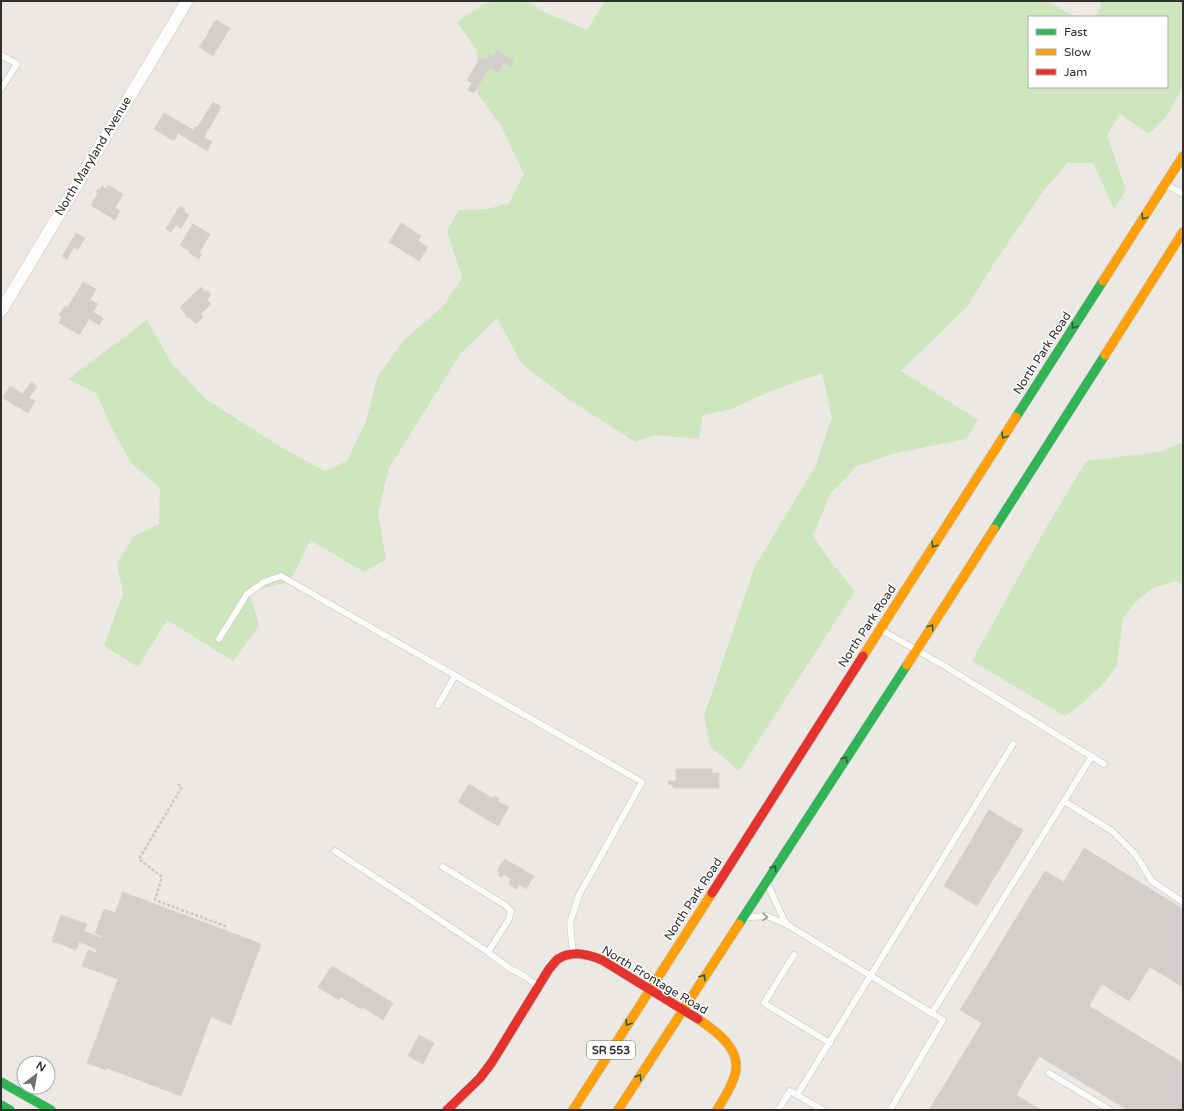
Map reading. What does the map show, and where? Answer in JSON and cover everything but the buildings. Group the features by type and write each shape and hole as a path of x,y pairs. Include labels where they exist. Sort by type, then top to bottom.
{"main road":[{"name":"North Park Road","path":"573,1110 1183,156"},
{"path":"682,1010 917,650 1183,232"},
{"path":"447,1110 480,1078 492,1062 549,969 558,959 573,954"},
{"name":"North Frontage Road","path":"573,954 588,954 602,960 722,1036 736,1057 736,1070 733,1083 717,1110"},
{"name":"SR 553","path":"618,1110 682,1010"},
{"path":"1,1082 51,1110"},
{"path":"1,1105 10,1110"}],"street":[{"name":"North Maryland Avenue","path":"1,311 187,1"}],"lane":[{"path":"1,55 17,64 1,89"},
{"path":"1165,184 1183,194"},
{"path":"218,639 247,594 264,582 281,576 642,782 579,895 570,923 573,954"},
{"path":"880,629 1104,764"},
{"path":"438,705 455,676"},
{"path":"797,1095 872,976 1013,744"},
{"path":"932,1013 1092,756"},
{"path":"1064,801 1112,831 1135,854 1152,881 1183,902"},
{"path":"335,851 538,986"},
{"path":"444,867 506,905 510,911 509,919 488,952"},
{"path":"766,881 786,924"},
{"path":"742,917 767,916 786,924 944,1020 890,1110"},
{"path":"794,955 764,1003 830,1043"},
{"path":"1049,1073 1110,1110"},
{"path":"778,1110 790,1091 823,1110"}],"path":[{"path":"178,784 182,786 139,859 162,877 155,900 225,926 224,930"}],"green space":[{"path":"497,1 526,1 546,13 587,30 605,1 1048,1 1073,16 1028,16 1028,88 1168,88 1168,16 1096,16 1101,7 1100,1 1183,1 1183,86 1167,116 1149,134 1120,114 1107,135 1126,190 1114,209 1093,163 1067,163 1039,197 993,265 967,307 901,371 978,420 966,439 892,454 857,466 830,494 813,536 831,562 855,591 739,771 710,746 704,716 755,566 815,467 832,417 822,373 773,390 731,409 703,415 699,439 653,435 635,442 568,399 522,364 497,318 461,353 389,468 378,513 386,559 364,572 310,540 290,582 249,591 259,626 233,661 167,620 138,667 104,646 123,593 117,564 133,537 159,524 160,488 131,463 110,425 97,394 68,379 147,320 172,364 207,400 284,449 325,471 347,461 366,421 378,376 404,340 443,306 462,278 447,231 459,210 488,209 509,203 524,174 501,126 477,93 477,50 457,22 484,4"},
{"path":"1183,442 1183,585 1175,581 1152,588 1135,603 1123,618 1117,665 1106,681 1081,705 1065,716 972,661 1039,540 1086,461 1159,452"}],"traffic: fast":[{"path":"1016,417 1103,281"},
{"path":"994,529 1105,355"},
{"path":"739,924 907,665"},
{"path":"1,1082 51,1110"},
{"path":"1,1105 10,1110"}],"traffic: slow":[{"path":"1103,281 1183,156"},
{"path":"1105,355 1183,232"},
{"path":"863,656 1016,417"},
{"path":"907,665 994,529"},
{"path":"573,1110 712,893"},
{"path":"618,1110 739,924"},
{"path":"698,1019 726,1042 735,1057 736,1065 734,1079 717,1110"}],"traffic: jam":[{"path":"712,893 863,656"},
{"path":"447,1110 480,1078 492,1062 549,969 563,956 580,954 602,960 698,1019"}]}
